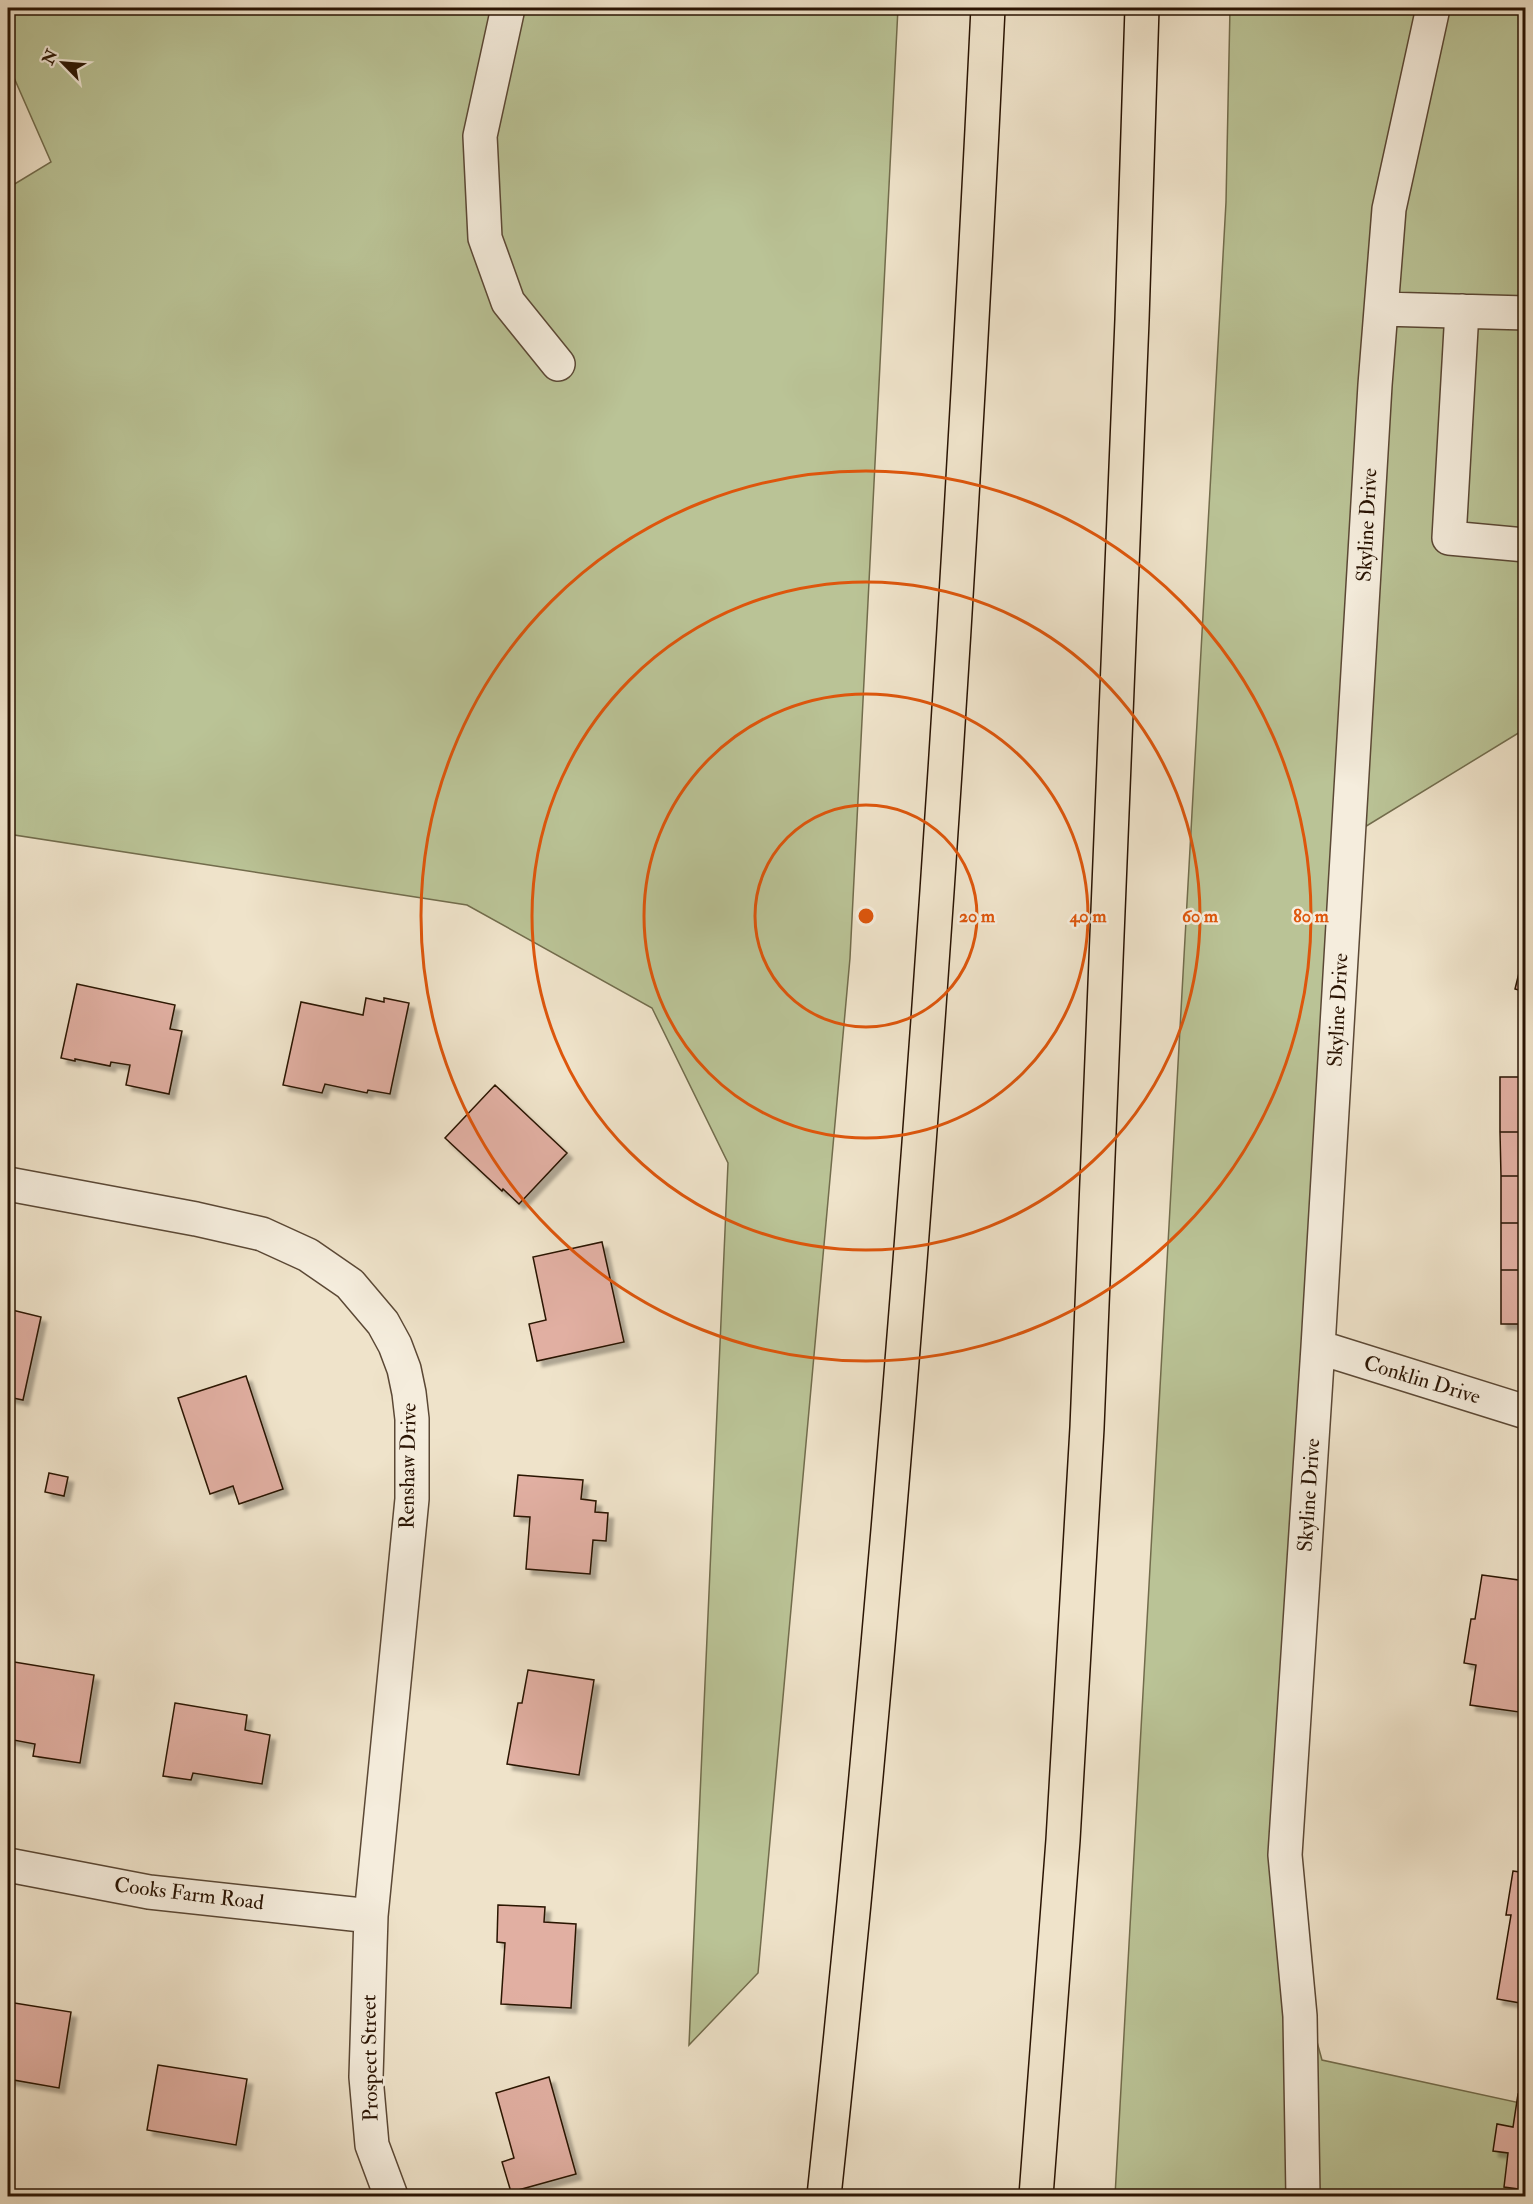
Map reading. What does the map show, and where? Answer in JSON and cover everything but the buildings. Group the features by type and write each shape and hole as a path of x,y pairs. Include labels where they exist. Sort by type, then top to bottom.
{"highway":[{"path":"824,2196 876,1657 917,1168 956,590 988,8"},
{"path":"1036,2196 1063,1840 1087,1416 1132,320 1142,8"}],"street":[{"path":"508,8 480,136 485,238 508,302 558,364"},
{"name":"Skyline Drive","path":"1303,2196 1300,2016 1285,1855 1374,409 1389,209 1433,8"},
{"path":"1382,309 1526,313"},
{"path":"1462,311 1449,538 1526,545"},
{"name":"Renshaw Drive","path":"8,1184 196,1219 262,1234 308,1255 350,1284 383,1323 395,1345 404,1369 412,1419 412,1499 371,1916"},
{"name":"Conklin Drive","path":"1318,1347 1526,1412"},
{"name":"Cooks Farm Road","path":"8,1865 149,1892 371,1916"},
{"name":"Prospect Street","path":"371,1916 367,2110 372,2145 391,2196"}],"green space":[{"path":"8,8 898,8 850,958 758,1973 689,2045 728,1163 652,1008 467,905 8,834 8,188 51,162 8,64"},
{"path":"1230,8 1525,8 1525,729 1350,836 1280,1908 1322,2060 1525,2104 1525,2196 1115,2196 1226,202"}]}
